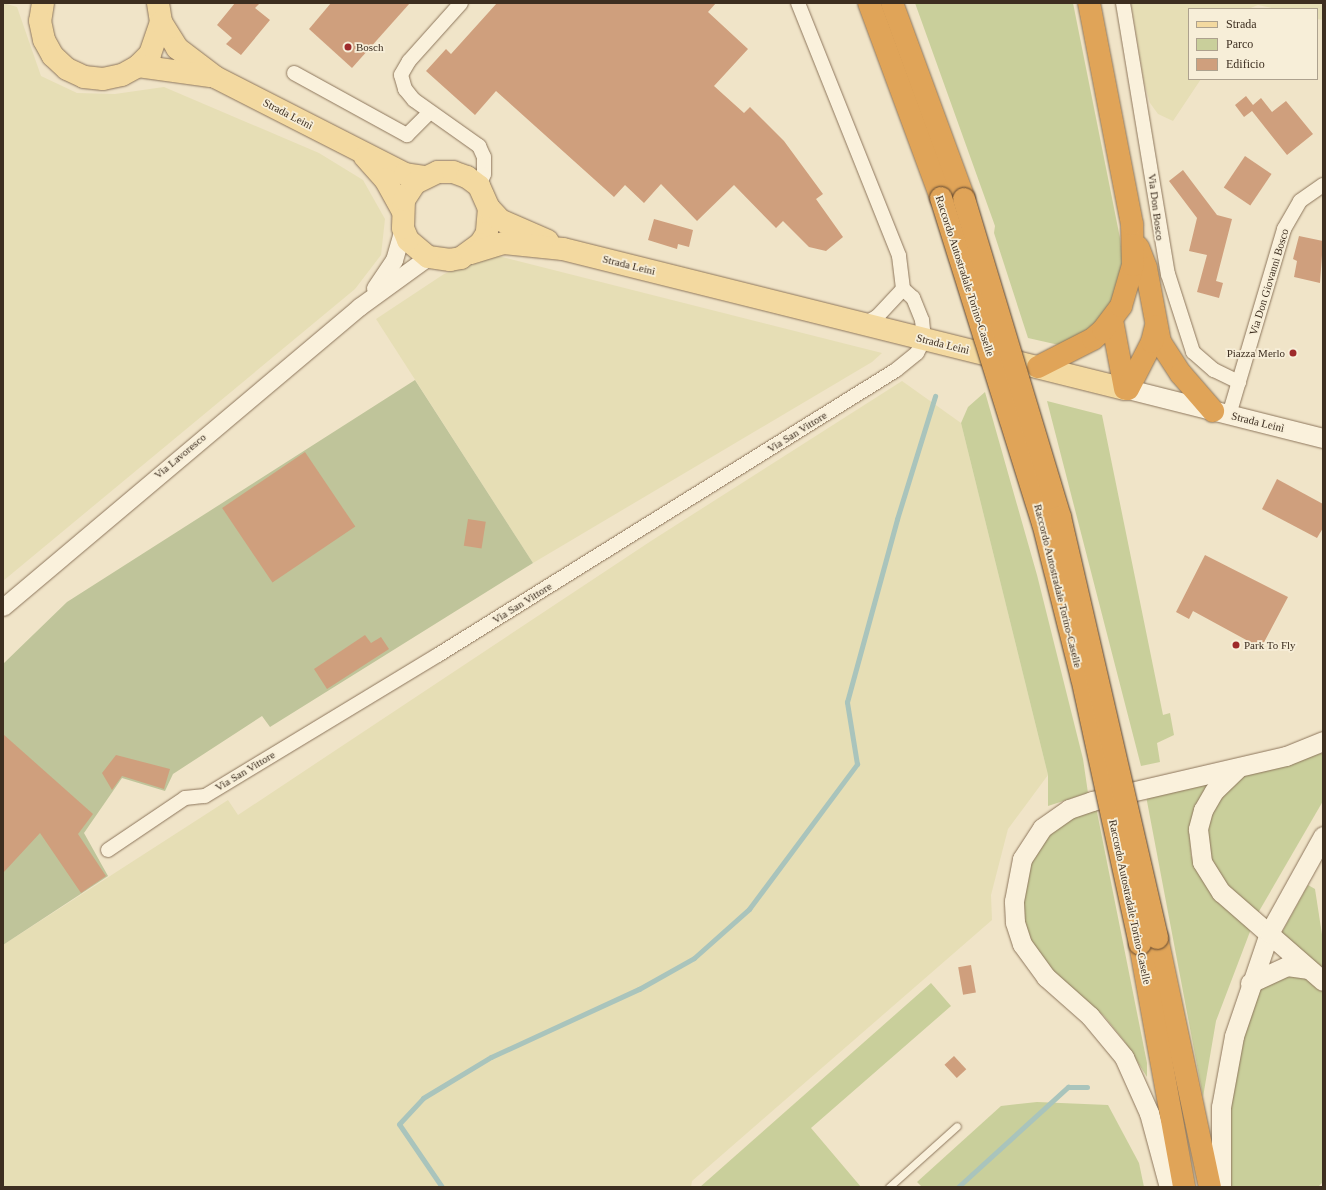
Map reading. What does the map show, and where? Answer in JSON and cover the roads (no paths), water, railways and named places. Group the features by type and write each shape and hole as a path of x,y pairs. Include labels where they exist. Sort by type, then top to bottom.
{"highway":[{"name":"Raccordo Autostradale Torino-Caselle","path":"869,3 941,198 1043,523 1210,1187"},
{"name":"Raccordo Autostradale Torino-Caselle","path":"892,3 964,199 1060,517 1149,941 1184,1187"},
{"path":"1089,3 1134,238 1146,268 1156,326 1167,355 1221,413"},
{"path":"1038,367 1093,339 1112,320 1130,283 1134,238"},
{"path":"1112,320 1126,389"},
{"path":"1126,389 1152,342 1156,326"}],"main road":[{"path":"28,3 42,12 44,40 53,56 67,69 84,77 103,79 122,75 138,66 150,54 159,13"},
{"name":"Strada Leinì","path":"159,13 177,48 215,77 405,174 424,177"},
{"name":"Strada Leinì","path":"138,66 215,77"},
{"name":"Strada Leinì","path":"361,151 385,179 402,219"},
{"path":"438,172 453,172 467,177 479,186 489,208 487,233 471,253 450,260 428,257 408,240 402,219 409,191 424,177 438,172"},
{"name":"Strada Leinì","path":"489,208 513,227 563,249"},
{"name":"Strada Leinì","path":"471,253 504,244 563,249 1323,438"},
{"path":"1169,1187 1149,1113 1124,1058 1090,1016 1046,977 1022,944 1015,922 1017,876 1030,843 1042,828 1069,809 1092,801 1237,769 1320,745"},
{"path":"1237,769 1214,791 1203,810 1198,847 1210,878 1221,892 1316,975"},
{"path":"1221,1187 1221,1107 1226,1073 1250,983 1269,933 1323,836"},
{"path":"1250,983 1287,966 1316,975"}],"street":[{"path":"461,3 409,61 401,75 405,89 430,113 479,146 484,157 484,174 479,186"},
{"path":"798,3 892,239 898,256 903,289 913,298 922,320 924,339"},
{"name":"Via Don Bosco","path":"1123,3 1168,274 1194,352 1214,370 1239,382"},
{"path":"294,72 407,135 430,113"},
{"name":"Via Don Giovanni Bosco","path":"1221,413 1239,382 1284,229 1300,201 1323,185"},
{"path":"359,307 389,272 402,219"},
{"path":"359,307 428,257"},
{"path":"864,324 878,316 903,289"},
{"name":"Via Lavoresco","path":"3,607 359,307"},
{"name":"Via San Vittore","path":"108,850 185,798 205,796 438,655 863,391 917,353 924,339"}],"lane":[{"path":"889,1187 957,1126"}],"waterway":[{"path":"442,1187 399,1124 423,1098 491,1057 639,989 694,958 749,909 857,764 847,702 897,519 935,396"},
{"path":"958,1187 1068,1087 1087,1087"}],"place":[{"name":"Bosch","path":"348,47"},
{"name":"Piazza Merlo","path":"1293,353"},
{"name":"Park To Fly","path":"1236,645"}]}
